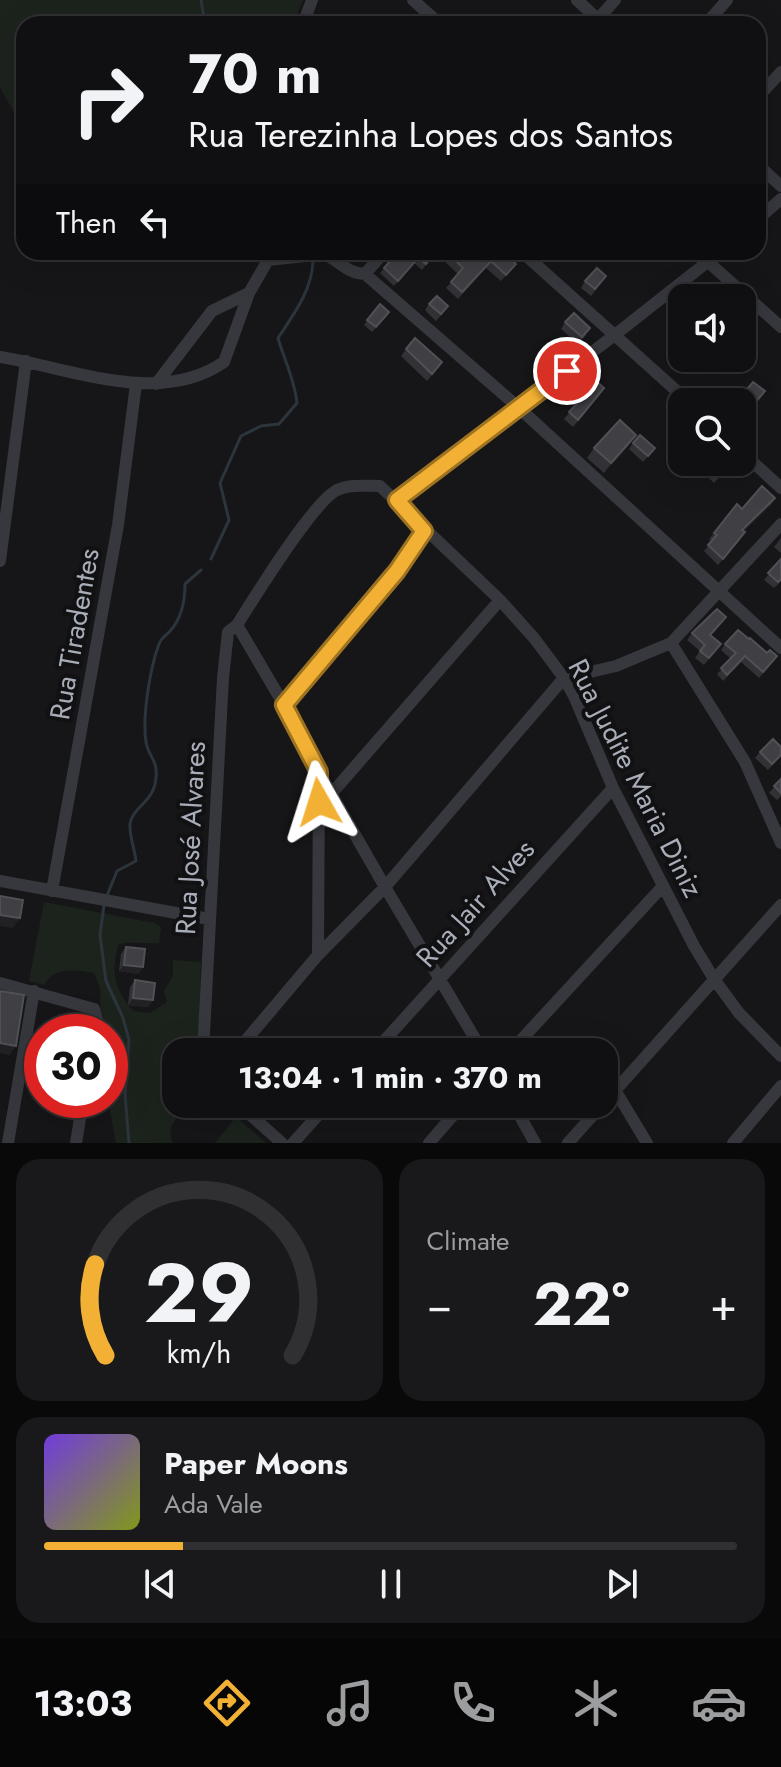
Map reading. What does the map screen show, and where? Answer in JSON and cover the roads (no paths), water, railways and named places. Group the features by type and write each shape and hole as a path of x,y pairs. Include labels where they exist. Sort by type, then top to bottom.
{"street":[{"path":"413,0 431,16"},
{"path":"577,0 595,16"},
{"path":"713,16 727,0"},
{"path":"766,88 781,72"},
{"path":"766,172 781,186"},
{"path":"0,357 136,384 156,384 207,371 224,362 249,293 268,260"},
{"path":"334,260 354,274 365,274 518,407 781,648"},
{"path":"365,274 377,260"},
{"path":"531,260 674,388"},
{"path":"397,500 710,260"},
{"path":"708,262 781,327"},
{"path":"156,384 212,311 249,293"},
{"path":"0,561 26,361"},
{"name":"Rua Tiradentes","path":"52,891 118,525 136,384"},
{"path":"756,465 781,488"},
{"name":"Rua Judite Maria Diniz","path":"234,626 318,507 336,490 380,486 500,600 564,678 613,788 714,979 739,1013 781,1056"},
{"path":"248,1038 318,955 385,887 564,678 616,666 671,643 781,524"},
{"path":"284,705 397,571 424,531"},
{"path":"332,793 500,600"},
{"path":"234,626 284,705 319,772 475,1038"},
{"name":"Rua José Alvares","path":"204,1038 223,678 228,632 234,626"},
{"path":"671,643 745,762 781,843"},
{"path":"318,955 319,772"},
{"name":"Rua Jair Alves","path":"386,1038 613,788"},
{"path":"0,881 209,919"},
{"path":"523,1038 663,886"},
{"path":"618,1087 779,907"},
{"path":"0,983 90,1007 97,1014"},
{"path":"8,1143 34,991"},
{"path":"733,1143 781,1086"},
{"path":"618,1095 647,1143"},
{"path":"76,1143 80,1118"},
{"path":"254,1118 282,1143"},
{"path":"293,1143 315,1118"},
{"path":"429,1143 451,1118"},
{"path":"521,1118 535,1143"},
{"path":"568,1143 590,1118"}],"waterway":[{"path":"201,0 204,16"},
{"path":"211,559 229,520 220,483 241,436 261,426 279,424 297,403 278,338 306,292 313,261"},
{"path":"106,898 117,871 136,861 130,824 155,786 156,766 146,742 145,720 156,654 160,642 180,614 185,584 201,570"},
{"path":"104,905 100,935 106,981 123,1018 129,1040 125,1094 129,1143"}]}
